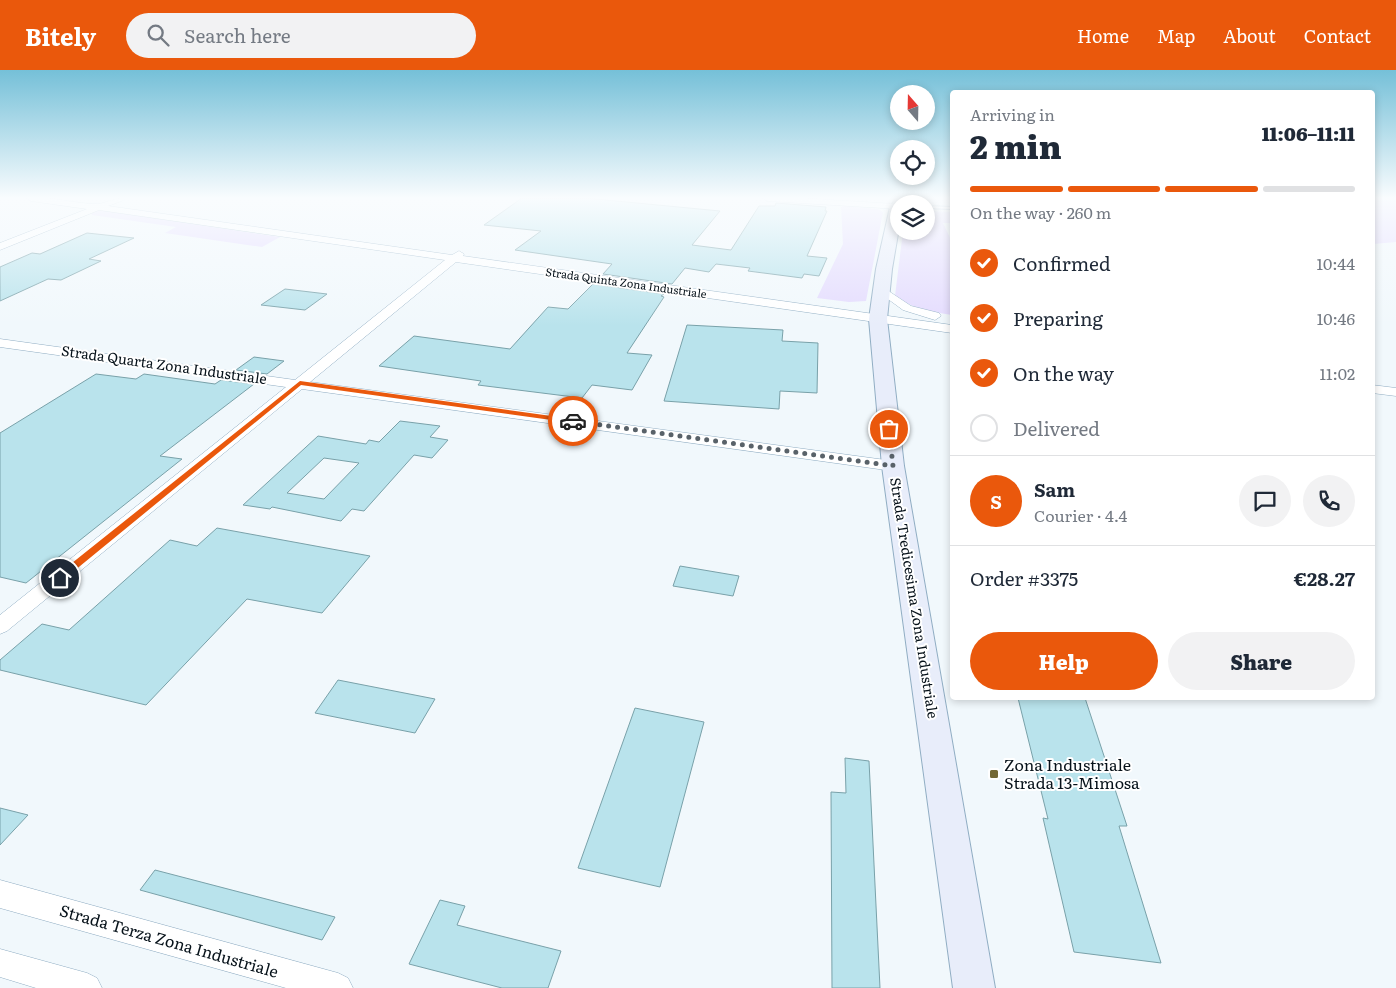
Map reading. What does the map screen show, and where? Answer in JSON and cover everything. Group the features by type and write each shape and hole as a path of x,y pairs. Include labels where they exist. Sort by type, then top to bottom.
{"main road":[{"name":"Strada Tredicesima Zona Industriale","path":"890,241 881,289 879,314 893,466 974,988"}],"street":[{"path":"0,247 15,241"},
{"name":"Strada Quinta Zona Industriale","path":"337,241 388,248 459,254 879,314 950,329"},
{"path":"388,248 399,241"},
{"name":"Strada Quinta Zona Industriale","path":"399,241 459,254"},
{"path":"0,626 459,254"},
{"path":"881,289 907,308 934,316"},
{"name":"Strada Quinta Zona Industriale","path":"879,314 934,316 950,319"},
{"name":"Strada Quarta Zona Industriale","path":"0,343 893,466"},
{"path":"1375,377 1396,380"},
{"path":"1375,389 1396,392"},
{"name":"Strada Terza Zona Industriale","path":"0,894 338,988"},
{"path":"0,963 87,988"}],"shaded area":[{"path":"219,241 273,241 262,247"},
{"path":"843,241 877,241 866,301 849,302 817,298"},
{"path":"902,241 950,241 950,315 915,307 895,296"},
{"path":"1375,241 1396,242 1375,244"}],"building":[{"path":"69,241 128,241 89,259 101,261 61,280 48,279 0,301 0,267 32,253 40,254"},
{"path":"528,241 695,241 692,245 731,250 737,241 814,241 807,256 827,258 819,276 804,274 802,278 748,271 750,268 716,264 709,272 685,268 672,284 603,274 612,264 515,250"},
{"path":"593,284 664,294 661,296 664,297 627,353 652,355 632,390 592,385 582,398 478,385 481,381 379,366 414,336 510,349 548,307 568,309"},
{"path":"285,289 327,294 305,310 261,305"},
{"path":"687,325 783,330 782,341 818,343 817,393 780,391 779,409 664,401"},
{"path":"254,357 284,361 267,374 236,370"},
{"path":"96,374 136,379 144,374 215,384 221,380 254,384 160,456 182,459 26,583 0,577 0,433"},
{"path":"400,421 440,426 430,437 448,440 432,458 414,455 364,511 352,509 341,521 272,507 270,509 243,505 318,436 366,444 369,440 379,442","holes":["324,458 359,463 324,499 287,493"]},
{"path":"217,528 370,556 322,613 247,599 146,705 0,670 0,660 42,624 69,630 170,540 197,546"},
{"path":"680,566 739,576 733,596 673,586"},
{"path":"338,680 435,699 415,733 315,713"},
{"path":"1018,700 1086,700 1127,826 1119,826 1161,963 1074,952 1043,818 1048,819"},
{"path":"635,708 704,722 660,887 578,868"},
{"path":"845,758 869,761 880,988 832,988 831,792 846,793"},
{"path":"0,808 28,815 0,845"},
{"path":"155,870 335,917 322,940 140,890"},
{"path":"440,900 465,906 457,925 561,951 548,988 502,988 409,964"}],"way so far":[{"path":"573,421 893,466 889,429"}],"place":[{"name":"Zona Industriale Strada 13-Mimosa","path":"994,774"}],"route":[{"path":"60,578 300,383 573,421"}]}
